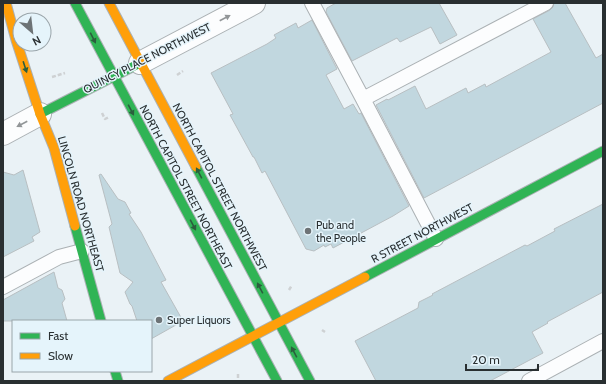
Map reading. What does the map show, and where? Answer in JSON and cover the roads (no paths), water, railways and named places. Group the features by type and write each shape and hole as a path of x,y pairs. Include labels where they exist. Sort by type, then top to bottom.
{"street":[{"name":"LINCOLN ROAD NORTHEAST","path":"6,3 16,40 40,114 54,148 101,320"},
{"name":"NORTH CAPITOL STREET NORTHEAST","path":"75,3 277,381"},
{"name":"NORTH CAPITOL STREET NORTHWEST","path":"109,3 310,381"},
{"name":"QUINCY PLACE NORTHWEST","path":"40,114 254,3"},
{"path":"3,134 40,114"},
{"name":"R STREET NORTHWEST","path":"168,381 603,151"}],"lane":[{"path":"312,3 436,239"},
{"path":"363,99 546,3"},
{"path":"3,287 59,257 82,251"},
{"path":"529,381 603,341"}],"place":[{"name":"Pub and the People","path":"308,231"},
{"name":"Super Liquors","path":"159,320"}]}
